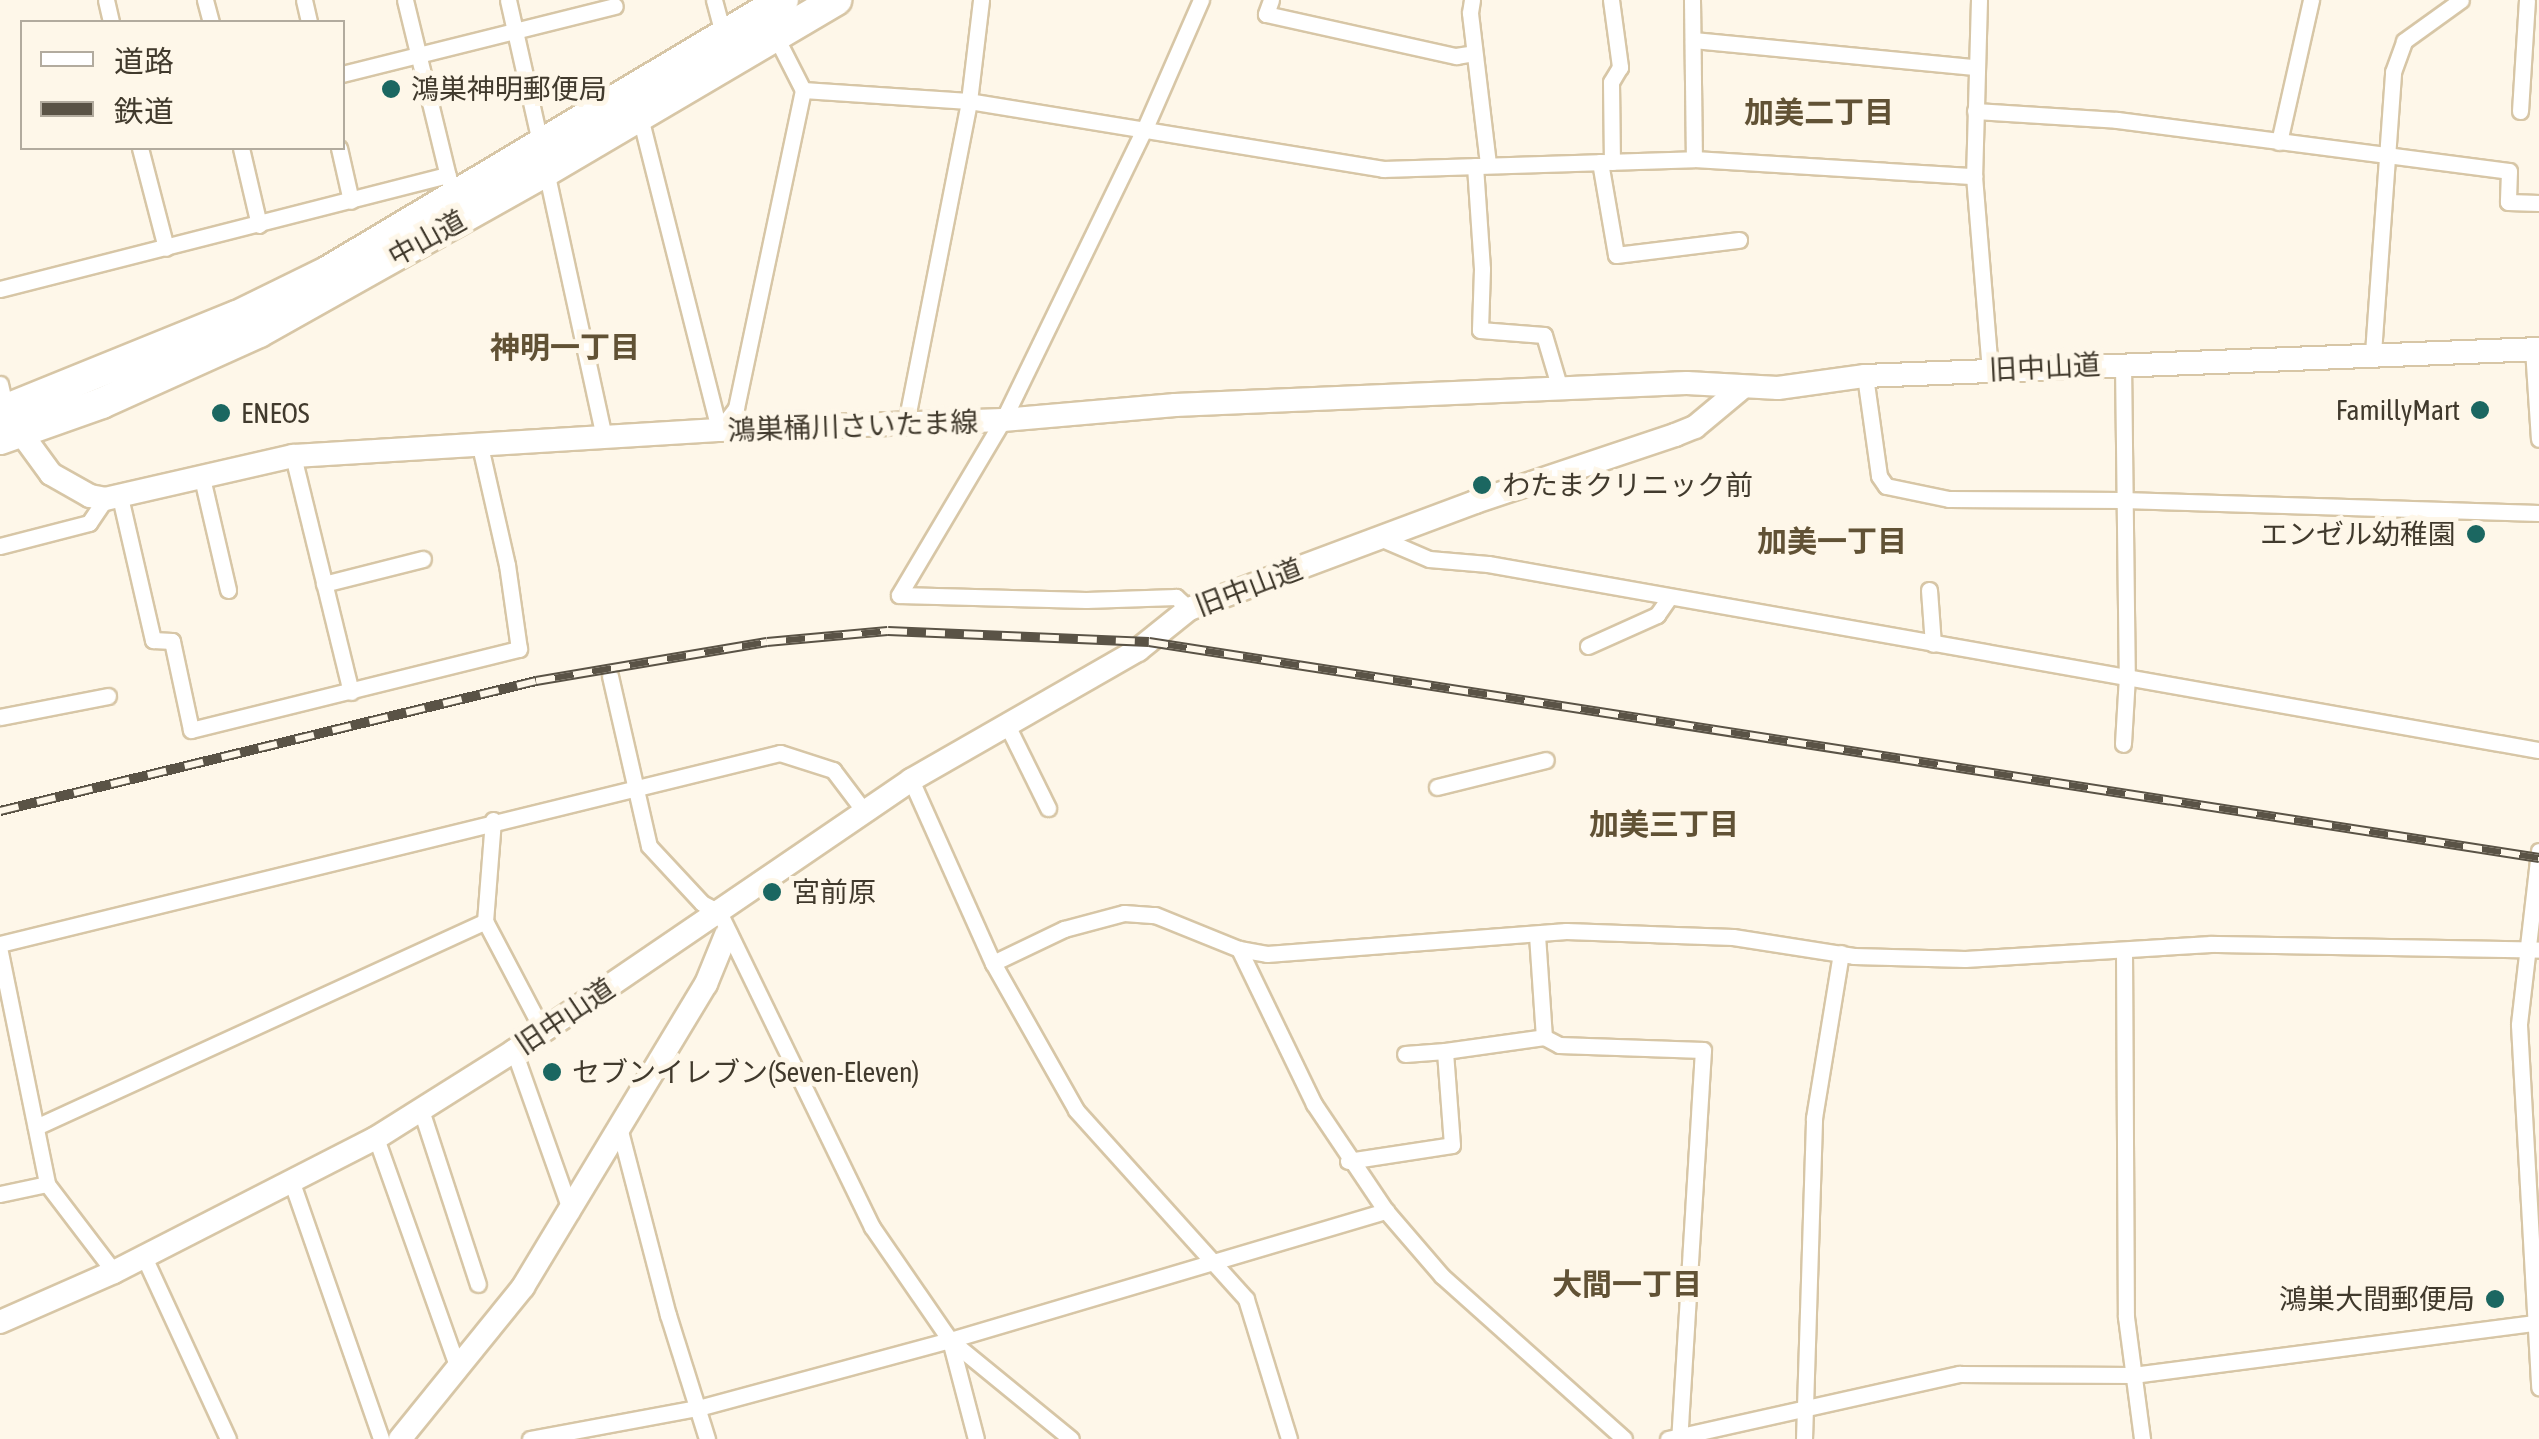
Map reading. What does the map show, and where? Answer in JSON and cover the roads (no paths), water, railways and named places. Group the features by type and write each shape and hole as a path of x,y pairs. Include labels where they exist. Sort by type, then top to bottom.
{"highway":[{"name":"中山道","path":"5,416 258,332 543,159 784,0"},
{"name":"中山道","path":"5,416 237,316 327,272 451,187 543,159 639,113 836,0"}],"main road":[{"name":"旧中山道","path":"0,1322 114,1272 376,1138 723,924 864,811 1006,723 1138,650 1189,609 1685,431 1743,386 1778,388 1865,376 2123,363 2536,349"},
{"name":"鴻巣桶川さいたま線","path":"112,498 293,456 719,430 1003,420 1175,406 1688,382 1743,386"},
{"path":"5,416 51,474 90,496 112,498"},
{"path":"400,1439 523,1287 571,1213 706,984 723,924"}],"street":[{"path":"0,289 351,201 451,187 405,0"},
{"path":"508,0 604,438"},
{"path":"714,0 724,37"},
{"path":"906,424 969,101 981,0"},
{"path":"1189,609 1176,597 1086,600 899,595 1003,420 1145,128 1201,0"},
{"path":"1271,0 1266,14 1456,56 1474,52"},
{"path":"1472,0 1481,165 1480,330 1544,335 1560,389"},
{"path":"1611,0 1620,66 1611,82 1606,162 1616,255 1739,240"},
{"path":"1692,0 1694,160"},
{"path":"1979,0 1974,176 1990,370"},
{"path":"2279,142 2311,0"},
{"path":"2372,353 2394,72 2404,42 2461,0"},
{"path":"2520,111 2527,0"},
{"path":"345,73 615,6"},
{"path":"719,430 736,408 803,90 775,35"},
{"path":"1693,40 1975,67"},
{"path":"803,90 969,101 1384,168 1694,160 1974,176"},
{"path":"1975,111 2117,120 2509,171 2508,202 2539,203"},
{"path":"639,113 719,430"},
{"path":"141,150 166,248"},
{"path":"241,150 259,225"},
{"path":"338,150 351,201"},
{"path":"2536,349 2539,439"},
{"path":"2123,363 2127,676 2123,744"},
{"path":"1865,376 1879,476 1886,486 1949,499 2122,500 2539,513"},
{"path":"112,498 153,640 172,642 190,730 518,649 507,565 480,446"},
{"path":"293,456 351,692"},
{"path":"202,478 228,590"},
{"path":"0,546 89,523 112,498"},
{"path":"1380,538 1402,552 1429,559 1488,564 2539,750"},
{"path":"324,584 423,558"},
{"path":"1929,590 1932,644"},
{"path":"1588,646 1657,615 1669,598"},
{"path":"610,676 650,846 723,924 872,1227 950,1340 1071,1439"},
{"path":"0,717 108,696"},
{"path":"1006,723 1048,808"},
{"path":"0,944 633,785 780,753 833,770 864,811"},
{"path":"1437,787 1546,760"},
{"path":"911,780 993,962 1076,1110 1246,1300 1289,1439"},
{"path":"493,820 486,922 543,1032"},
{"path":"2539,851 2534,950 2519,1025 2539,1387"},
{"path":"993,962 1064,930 1124,912 1155,915 1238,950 1267,954 1537,934 1702,934 1842,953 1965,959 2210,944 2534,950"},
{"path":"36,1126 486,922"},
{"path":"1537,934 1544,1038"},
{"path":"1238,950 1274,1026 1348,1161 1386,1212 1442,1276 1624,1439"},
{"path":"2124,950 2126,1317 2142,1439"},
{"path":"0,952 47,1184 114,1272"},
{"path":"1804,1439 1814,1118 1842,953"},
{"path":"1405,1054 1544,1038 1560,1046 1703,1050 1676,1438 1960,1374 2133,1375 2536,1322"},
{"path":"1348,1161 1452,1145 1445,1050"},
{"path":"514,1051 571,1213"},
{"path":"421,1110 478,1284"},
{"path":"620,1131 668,1315 707,1439"},
{"path":"376,1138 457,1366"},
{"path":"291,1180 381,1439"},
{"path":"0,1194 47,1184"},
{"path":"530,1439 582,1434 698,1408 950,1340 1386,1212"},
{"path":"144,1257 228,1439"},
{"path":"950,1340 976,1439"}],"railway":[{"path":"0,811 536,681 767,642 888,631 1149,642 2539,858"}],"place":[{"name":"鴻巣神明郵便局","path":"391,89"},
{"name":"FamillyMart","path":"2480,410"},
{"name":"ENEOS","path":"221,413"},
{"name":"わたまクリニック前","path":"1482,485"},
{"name":"エンゼル幼稚園","path":"2476,534"},
{"name":"宮前原","path":"772,892"},
{"name":"セブンイレブン(Seven-Eleven)","path":"552,1072"},
{"name":"鴻巣大間郵便局","path":"2495,1299"}],"district":[{"name":"加美二丁目","path":"1819,112"},
{"name":"神明一丁目","path":"565,347"},
{"name":"加美一丁目","path":"1832,541"},
{"name":"加美三丁目","path":"1664,824"},
{"name":"大間一丁目","path":"1627,1284"}]}
